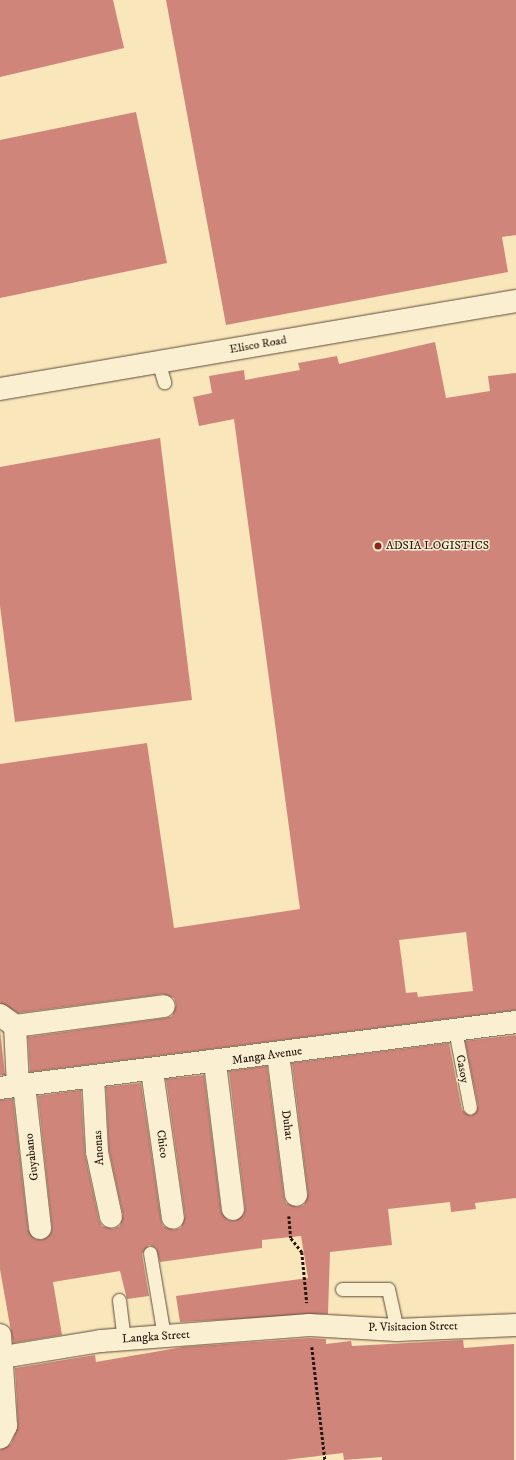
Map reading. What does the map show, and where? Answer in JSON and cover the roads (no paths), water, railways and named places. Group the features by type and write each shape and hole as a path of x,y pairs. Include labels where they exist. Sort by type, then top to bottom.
{"street":[{"name":"Elisco Road","path":"0,389 161,373 516,301"},
{"path":"14,1086 7,1020 164,1006"},
{"name":"Manga Avenue","path":"14,1086 216,1063 516,1022"},
{"name":"Duhat","path":"278,1054 292,1204"},
{"path":"216,1063 233,1209"},
{"name":"Chico","path":"152,1071 173,1218"},
{"name":"Anonas","path":"93,1077 97,1152 111,1217"},
{"name":"Guyabano","path":"14,1086 40,1228"},
{"name":"Langka Street","path":"3,1357 124,1339 309,1325"},
{"name":"P. Visitacion Street","path":"309,1325 397,1330 516,1325"},
{"path":"0,1335 3,1357 6,1426 0,1438"}],"lane":[{"name":"Casoy","path":"455,1030 470,1108"},
{"path":"150,1253 164,1336"},
{"path":"342,1289 388,1289 397,1330"},
{"path":"119,1300 124,1339"}],"place":[{"name":"ADSIA LOGISTICS","path":"378,546"}]}
